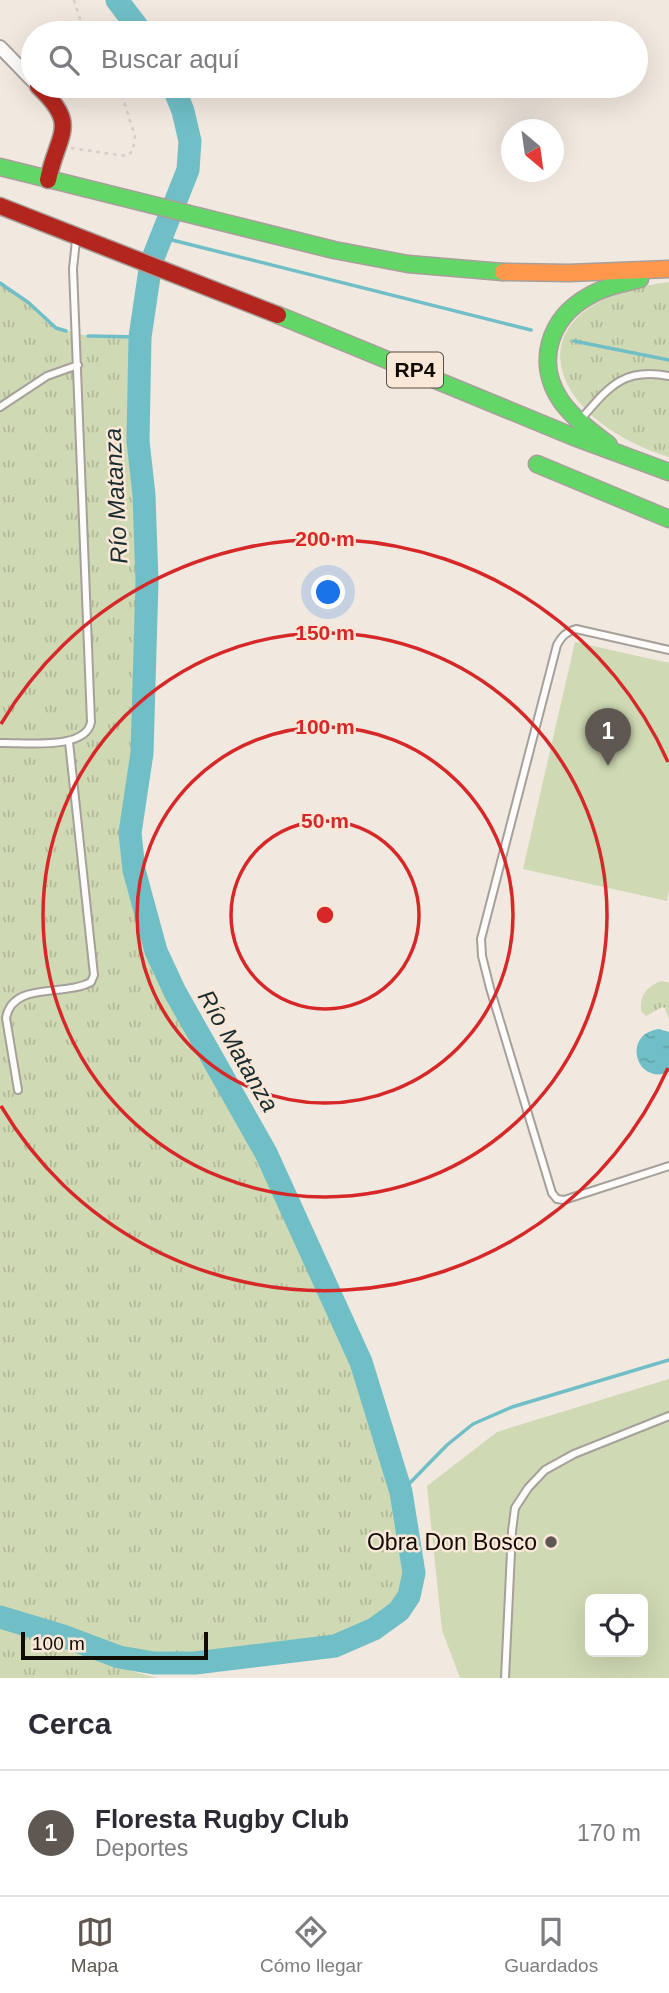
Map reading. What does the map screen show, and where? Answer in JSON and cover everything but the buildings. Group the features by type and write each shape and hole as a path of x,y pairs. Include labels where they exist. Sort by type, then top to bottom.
{"main road":[{"path":"48,180 64,123 62,113 49,98"},
{"path":"0,167 334,250 408,264 495,272 669,270"},
{"name":"RP4","path":"0,206 200,282 546,427 669,472"},
{"path":"629,459 579,421 558,396 547,368 548,346 553,327 588,296 669,270"},
{"path":"537,464 669,519"}],"street":[{"path":"0,47 21,69"}],"lane":[{"path":"0,743 69,741 85,735 90,729 74,270 77,235"},
{"path":"0,407 47,376 78,365"},
{"path":"579,421 607,389 625,377 643,373 669,376"},
{"path":"669,650 576,629 568,631 556,645 481,939 490,988 552,1194 557,1199 564,1200 669,1166"},
{"path":"18,1090 6,1018 8,1007 21,996 82,987 92,982 94,975 69,741"},
{"path":"505,1678 515,1508 528,1488 545,1470 574,1454 669,1416"}],"path":[{"path":"74,0 82,21"},
{"path":"61,139 71,149 126,156 133,152 135,136 123,98"}],"green space":[{"path":"669,282 669,457 625,439 592,415 570,389 561,362 565,335 584,312 618,294"},
{"path":"0,283 29,303 56,328 88,336 140,337 138,441 144,495 147,581 142,753 130,833 134,870 156,951 175,992 266,1153 361,1362 401,1492 414,1573 409,1596 399,1611 374,1629 335,1646 195,1663 154,1663 119,1657 0,1617"},
{"path":"575,642 669,663 667,901 523,869"},
{"path":"661,981 669,983 669,1019 662,1007 646,1016 641,1011 645,992"},
{"name":"Obra Don Bosco","path":"669,1379 669,1678 460,1678 442,1630 427,1486 497,1432"},
{"path":"0,1628 118,1667 157,1678 0,1678"}],"water":[{"path":"659,1029 669,1032 669,1072 658,1074 648,1072 641,1066 637,1058 637,1048 647,1033"}],"waterway":[{"name":"Río Matanza","path":"117,0 133,21"},
{"name":"Río Matanza","path":"0,1617 119,1657 154,1663 195,1663 335,1646 374,1629 399,1611 409,1596 414,1573 401,1492 361,1362 266,1153 175,992 156,951 134,870 130,833 142,753 147,581 144,495 138,441 140,337 151,263 188,170 190,141 178,98"},
{"path":"160,237 531,330"},
{"path":"0,283 29,303 56,328 66,331"},
{"path":"88,336 140,337"},
{"path":"574,341 669,360"},
{"path":"401,1492 447,1445 473,1424 512,1407 669,1360"}],"traffic: fast":[{"path":"0,167 334,250 408,264 503,272"},
{"path":"609,445 577,419 561,401 549,372 550,342 564,316 575,305 601,290 640,279"},
{"path":"278,315 574,437 669,472"},
{"path":"537,464 669,519"}],"traffic: slow":[{"path":"503,272 569,273 669,269"}],"traffic: jam":[{"path":"48,180 63,130 59,111 49,98"},
{"path":"0,206 278,315"}],"place":[{"name":"Floresta Rugby Club","path":"608,766"},
{"name":"Obra Don Bosco","path":"551,1542"}]}
